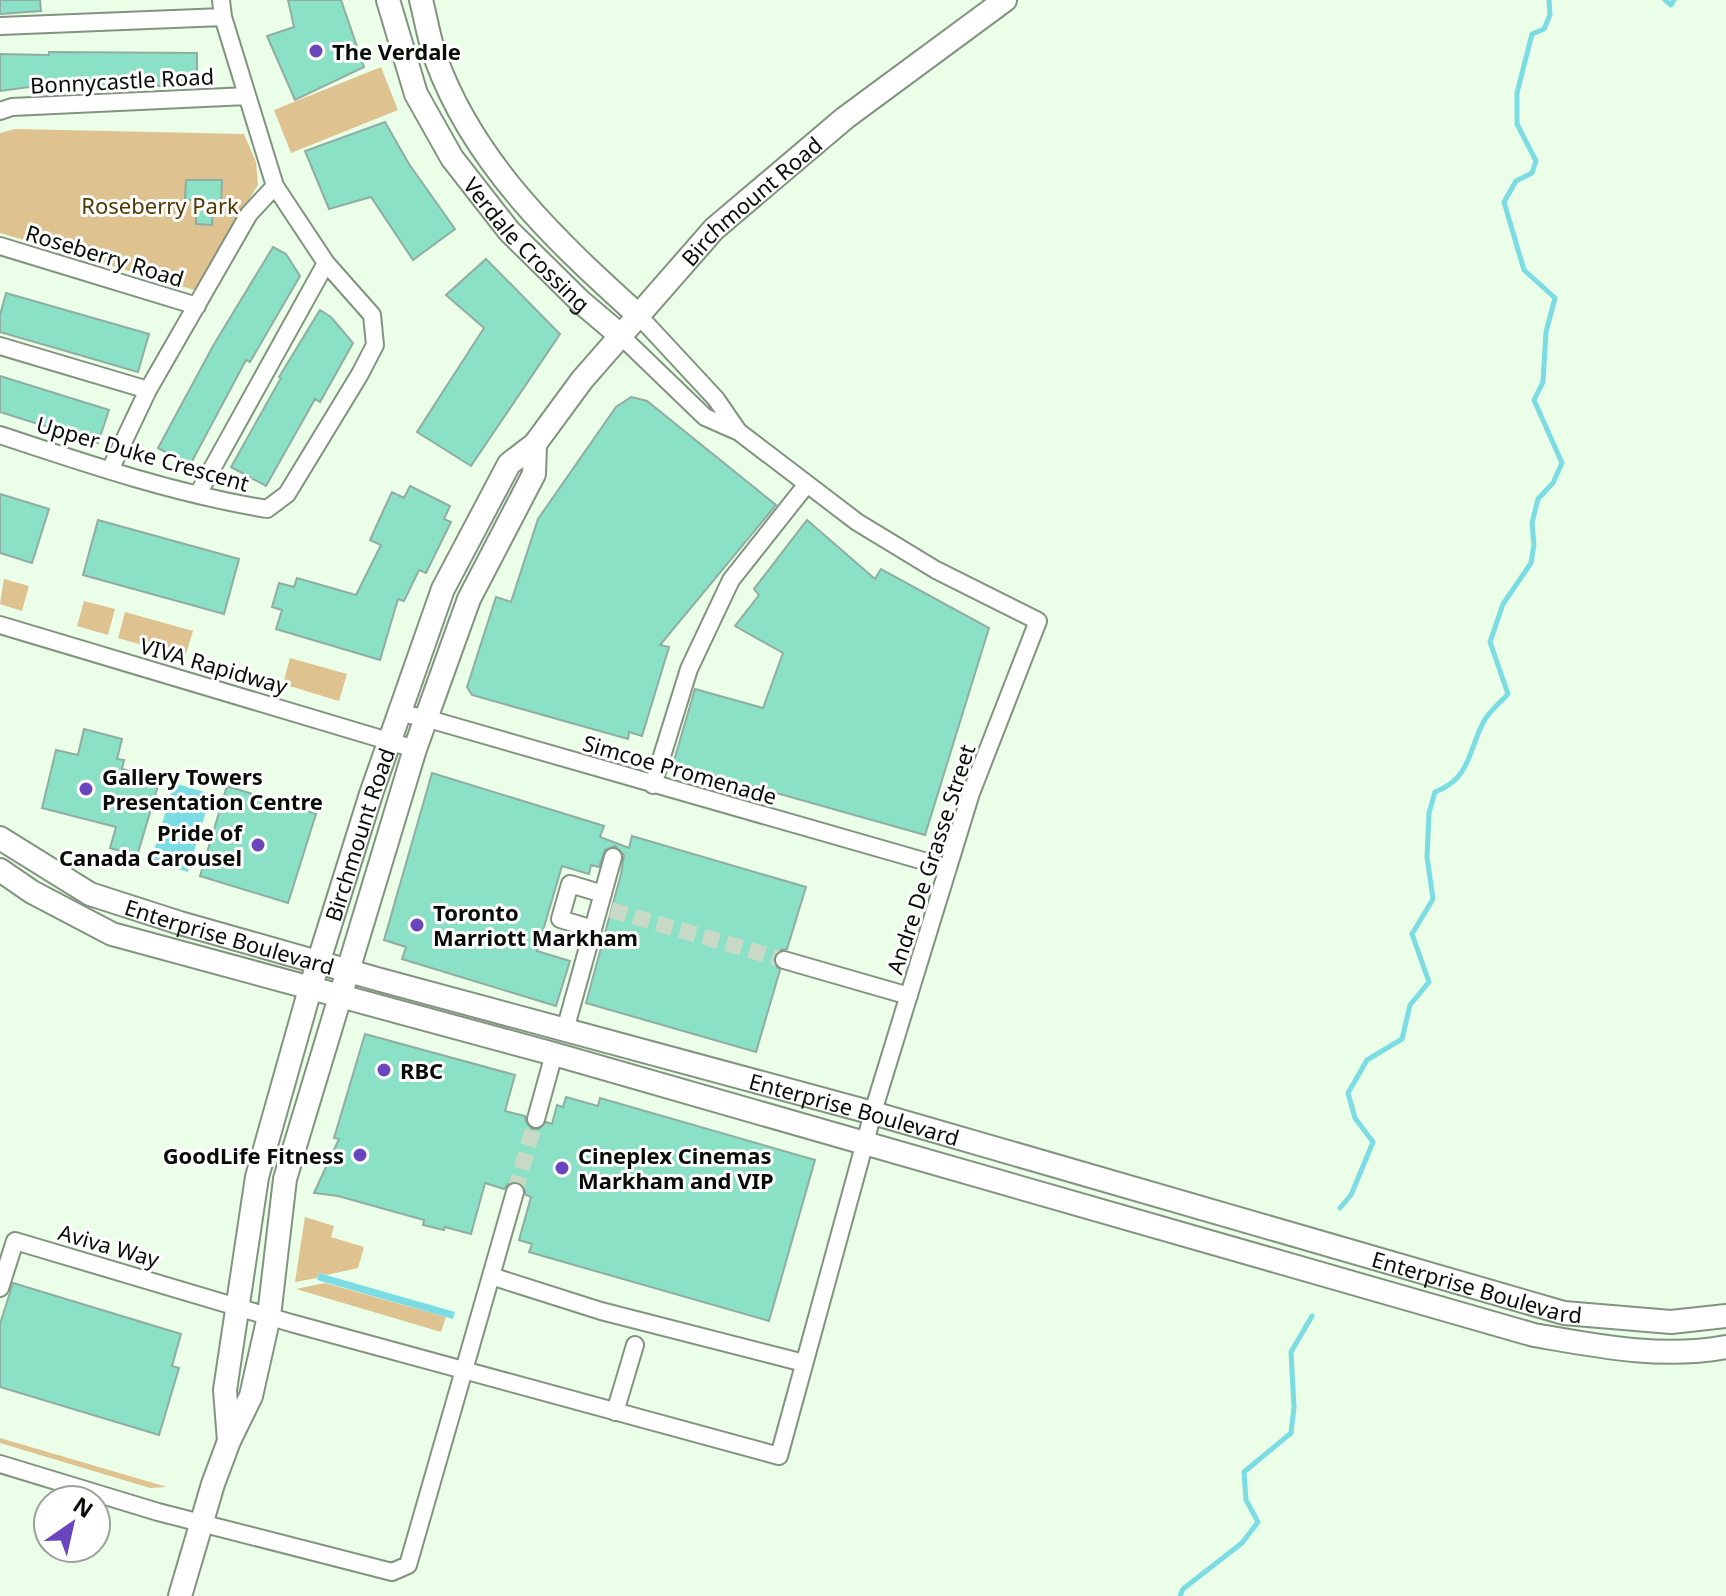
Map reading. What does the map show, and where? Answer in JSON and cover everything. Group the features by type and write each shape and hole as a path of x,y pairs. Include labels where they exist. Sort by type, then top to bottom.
{"main road":[{"name":"Verdale Crossing","path":"388,0 416,94 452,158 509,231 620,335"},
{"name":"Verdale Crossing","path":"421,0 436,58 455,104 503,179 529,211 638,315"},
{"name":"Birchmount Road","path":"229,1441 225,1390 257,1177 310,989 389,741 443,589 509,464 535,444 582,380 714,229 845,118 1005,0"},
{"name":"Birchmount Road","path":"180,1596 200,1522 229,1441 251,1396 269,1316 285,1179 415,749 469,599 534,474 535,444"},
{"name":"Enterprise Boulevard","path":"0,838 90,894 180,923 873,1113 1564,1313 1671,1322 1726,1316"},
{"name":"Enterprise Boulevard","path":"0,870 32,892 112,934 554,1054 1534,1335 1611,1349 1696,1353 1726,1347"}],"street":[{"path":"0,26 222,9"},
{"name":"Upper Duke Crescent","path":"0,435 110,470 267,509 287,494 360,374 375,345 372,315 326,263 275,186 222,9"},
{"name":"Bonnycastle Road","path":"0,111 12,107 247,96"},
{"path":"110,470 148,390 249,214 275,186"},
{"name":"Roseberry Road","path":"0,246 197,306"},
{"path":"198,494 326,263"},
{"name":"Verdale Crossing","path":"638,315 716,399 739,432"},
{"name":"Verdale Crossing","path":"620,335 705,417 739,432 857,522 936,570 1038,621"},
{"path":"0,346 148,390"},
{"path":"653,785 689,669 731,580 807,484"},
{"name":"Andre De Grasse Street","path":"615,1412 779,1456 873,1113 971,793 1038,621"},
{"name":"VIVA Rapidway","path":"0,625 415,749"},
{"name":"Simcoe Promenade","path":"399,713 948,868"},
{"path":"565,1030 593,929 605,903 613,857"},
{"path":"593,929 560,919 570,884 605,903"},
{"path":"784,960 909,996"},
{"path":"536,1119 554,1054"},
{"path":"0,1464 200,1522 392,1572 408,1565 515,1192"},
{"name":"Aviva Way","path":"2,1281 15,1241 237,1307 615,1412"},
{"path":"491,1276 601,1311 804,1363"},
{"path":"615,1412 635,1345"}],"green space":[{"path":"381,67 398,110 291,153 274,110"},
{"name":"Roseberry Park","path":"15,129 244,134 256,162 258,185 194,290 0,233 0,133"},
{"path":"4,579 29,586 22,611 0,604"},
{"path":"84,601 115,609 108,635 77,626"},
{"path":"125,612 193,631 185,657 118,638"},
{"path":"290,658 347,674 339,701 283,684"},
{"path":"305,1217 334,1226 331,1237 364,1247 358,1268 327,1275 319,1273 317,1278 295,1282"},
{"path":"325,1283 446,1317 441,1332 296,1289"},
{"path":"0,1438 167,1487 150,1488 0,1443"}],"water":[{"path":"174,783 211,794 188,872 151,861"},
{"path":"319,1273 455,1312 453,1319 317,1280"}],"building":[{"path":"0,0 40,0 41,11 0,14"},
{"name":"The Verdale","path":"288,0 341,0 364,67 295,100 267,36 294,27"},
{"path":"49,52 197,53 197,80 182,80 182,86 44,85 0,91 0,54 49,55"},
{"path":"385,122 409,164 455,229 413,260 371,197 329,209 305,151"},
{"path":"186,180 222,180 221,204 213,204 212,225 196,224 196,200 185,200"},
{"path":"273,247 286,254 300,276 250,362 246,360 190,465 158,448 213,346"},
{"path":"486,259 560,334 471,466 417,432 484,328 446,295"},
{"path":"6,293 149,334 138,372 0,332 0,315"},
{"path":"320,310 331,317 353,343 320,402 315,399 266,486 231,467 279,377"},
{"path":"0,376 109,410 98,443 0,412"},
{"path":"631,397 647,401 776,505 660,645 669,647 642,736 629,732 628,739 472,695 467,687 496,597 511,602 538,519 616,407"},
{"path":"410,486 450,506 444,519 451,522 426,573 419,570 404,601 398,599 380,660 276,629 282,610 272,607 279,583 294,587 297,578 356,595 381,545 370,540 392,492 404,498"},
{"path":"0,494 49,509 32,563 0,553"},
{"path":"98,520 239,559 224,614 83,575"},
{"path":"807,520 875,579 881,569 989,628 925,835 673,764 695,689 763,708 783,653 735,626 759,595 754,589"},
{"name":"Gallery Towers Presentation Centre","path":"84,729 122,739 117,759 124,760 122,769 160,779 137,856 110,848 116,827 42,808 56,750 78,755"},
{"path":"432,773 604,826 600,837 629,848 632,836 806,887 787,949 774,956 774,963 780,970 756,1052 586,1003 621,874 624,855 615,846 605,850 599,867 591,865 589,874 562,866 537,951 570,961 556,1006 402,959 406,947 384,940"},
{"name":"Pride of Canada Carousel","path":"227,786 316,814 288,903 200,876"},
{"path":"365,1034 515,1075 505,1111 525,1116 532,1129 539,1129 546,1122 552,1124 557,1105 563,1107 566,1097 598,1106 600,1098 815,1160 769,1321 529,1252 532,1244 519,1240 531,1197 526,1195 523,1185 517,1181 504,1189 485,1183 471,1234 423,1225 424,1220 338,1196 314,1193 339,1139 334,1138"},
{"path":"13,1283 181,1334 172,1366 179,1368 159,1435 0,1387 0,1324"}],"waterway":[{"path":"1340,1208 1351,1195 1373,1142 1355,1118 1348,1093 1367,1060 1402,1039 1410,1005 1429,982 1412,934 1433,899 1427,857 1429,813 1435,792 1462,772 1485,719 1508,694 1490,642 1503,604 1531,563 1534,545 1532,523 1538,499 1553,483 1562,463 1534,400 1543,382 1546,332 1555,298 1524,270 1504,202 1516,181 1532,173 1536,161 1517,124 1517,93 1532,34 1544,29 1550,15 1549,0"},
{"path":"1665,0 1671,5 1674,0"},
{"path":"1180,1596 1183,1589 1242,1543 1258,1522 1246,1500 1244,1472 1291,1433 1294,1407 1291,1352 1312,1316"}],"tunnel":[{"path":"611,910 784,960"},
{"path":"515,1192 536,1119"}],"place":[{"name":"The Verdale","path":"316,51"},
{"name":"Gallery Towers Presentation Centre","path":"86,789"},
{"name":"Pride of Canada Carousel","path":"258,845"},
{"name":"Toronto Marriott Markham","path":"417,925"},
{"name":"RBC","path":"384,1070"},
{"name":"GoodLife Fitness","path":"360,1155"},
{"name":"Cineplex Cinemas Markham and VIP","path":"562,1168"}]}
